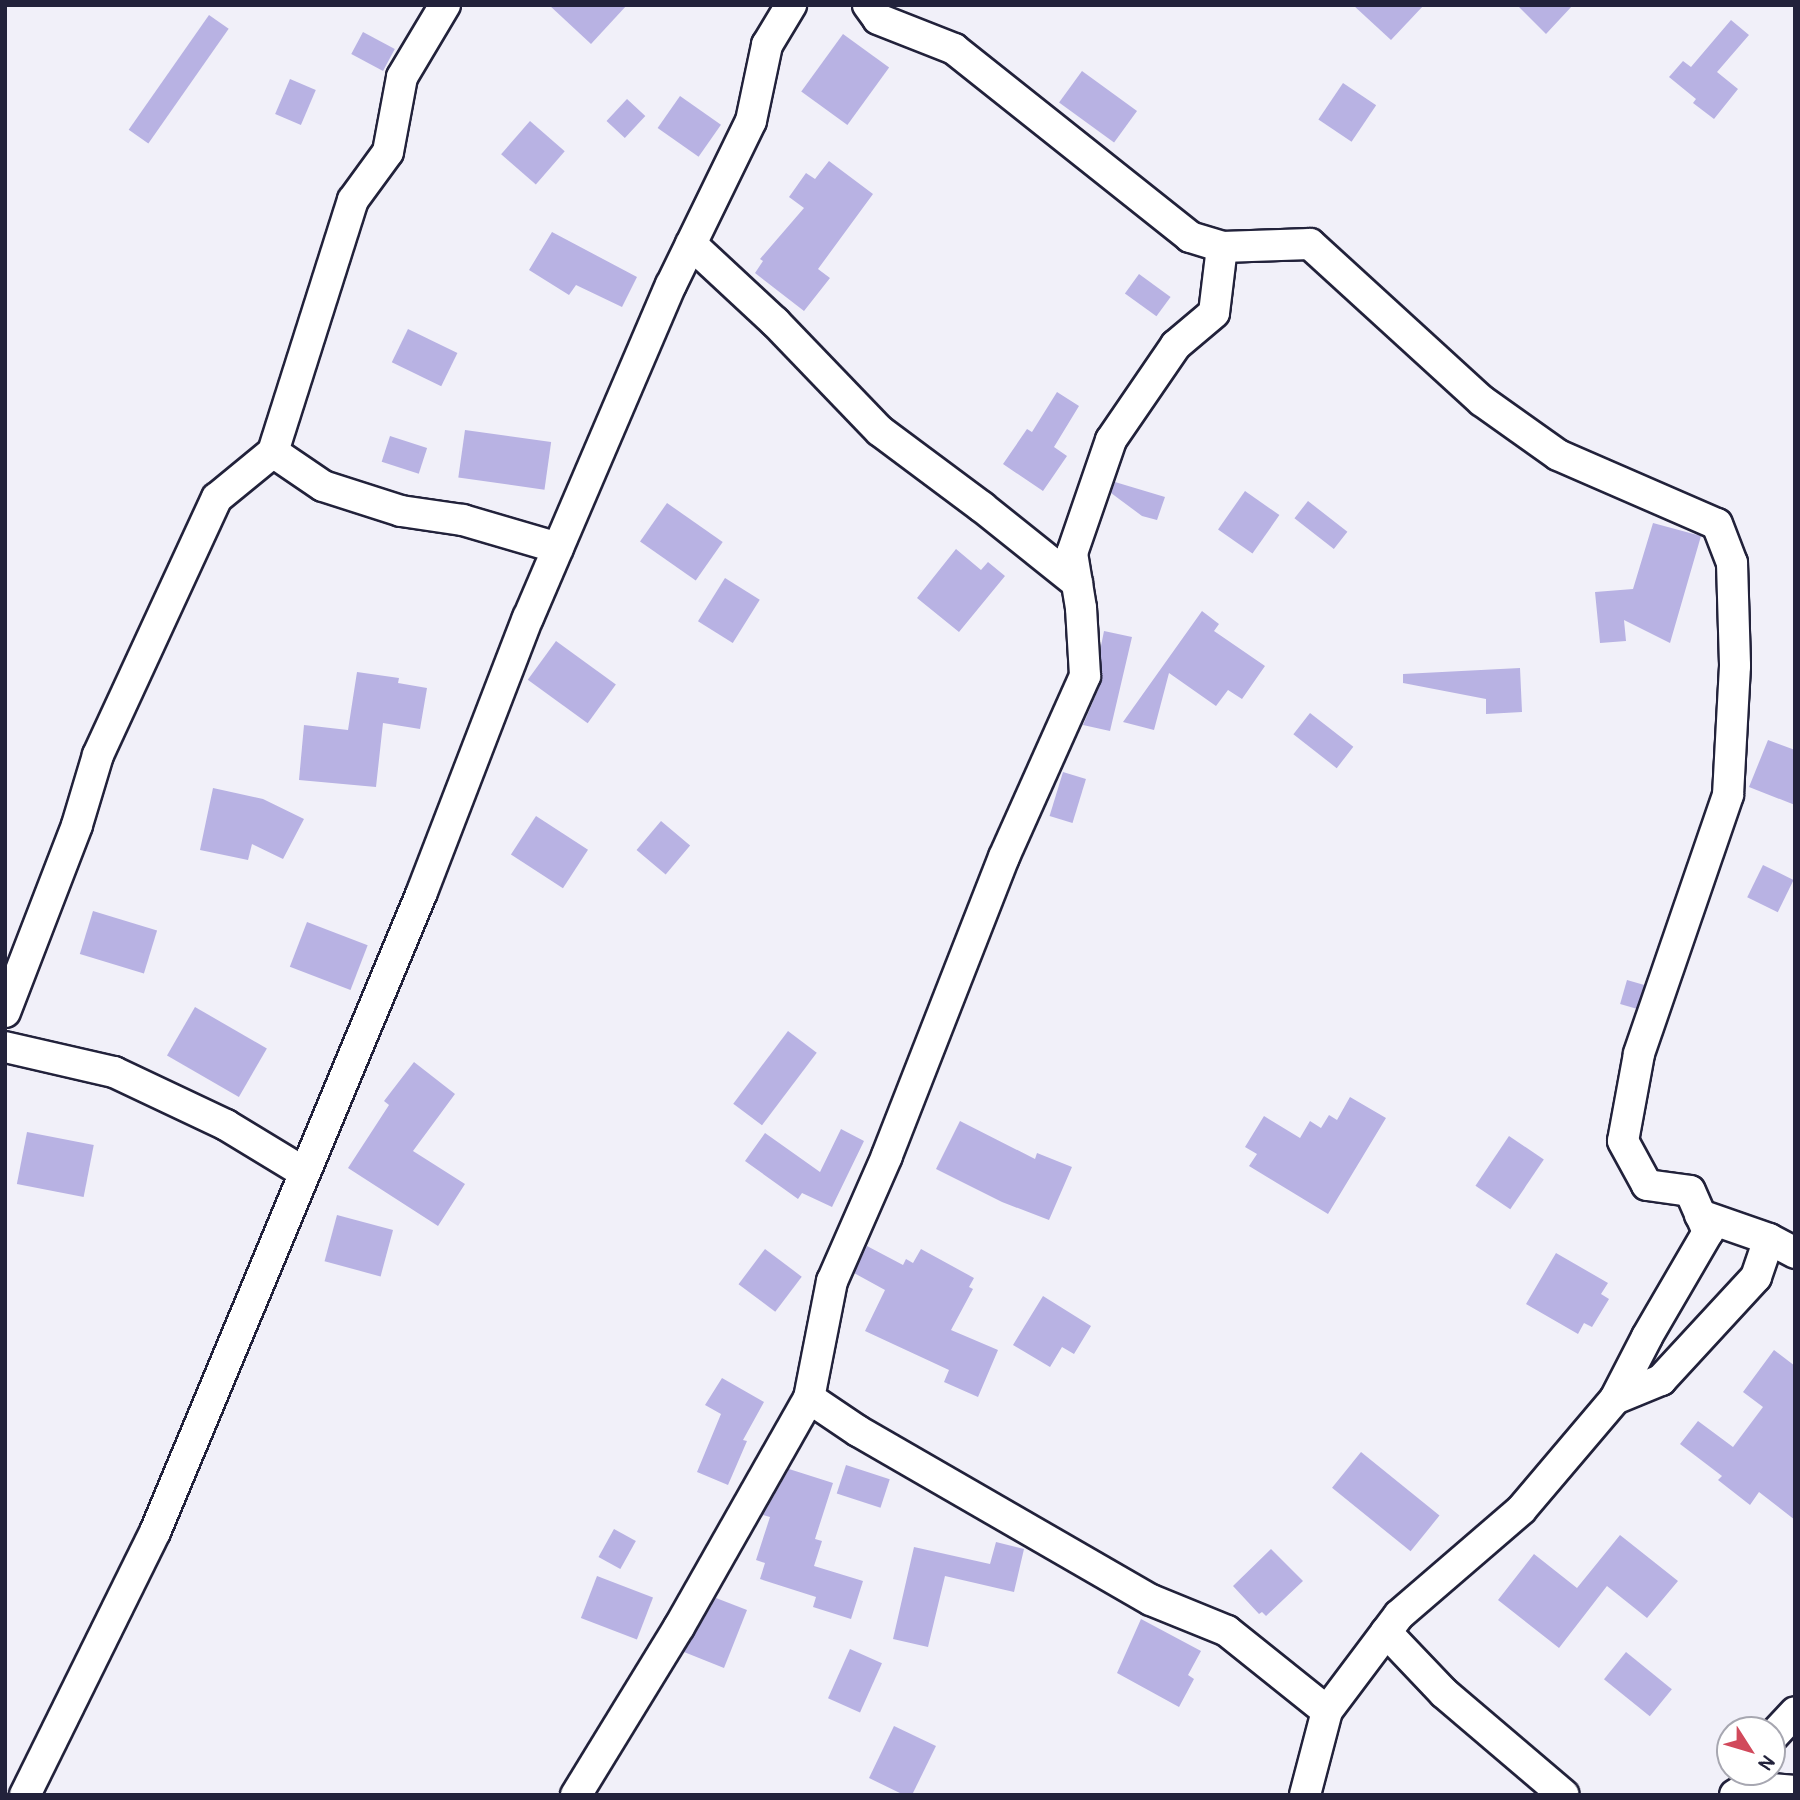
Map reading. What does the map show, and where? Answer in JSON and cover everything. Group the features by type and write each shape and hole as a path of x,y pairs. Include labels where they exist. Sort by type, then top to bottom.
{"street":[{"path":"5,1012 77,825 98,755 217,498 273,452 353,200 388,152 402,77 445,5"},
{"path":"25,1795 155,1532 422,892 558,548 691,244 751,121 767,45 791,5"},
{"path":"868,5 878,19 954,49 1190,237 1222,247 1310,244 1482,401 1558,456 1717,524 1732,563 1735,666 1728,795 1639,1054 1623,1141 1647,1185 1690,1191 1708,1232 1647,1337 1615,1399 1521,1510 1399,1615 1327,1710 1305,1795"},
{"path":"691,244 775,322 880,431 982,507 1077,583"},
{"path":"576,1795 679,1627 809,1398 832,1281 887,1156 1004,857 1085,676 1072,553 1111,440 1176,345 1214,313 1222,247"},
{"path":"273,452 323,486 401,511 463,520 558,548"},
{"path":"5,1047 114,1072 226,1125 305,1173"},
{"path":"1615,1399 1661,1380 1756,1278 1782,1246 1700,1214"},
{"path":"809,1398 858,1431 1151,1600 1227,1631 1327,1710"},
{"path":"1386,1632 1444,1693 1564,1795"},
{"path":"1735,1795 1748,1787 1795,1791"}],"building":[{"path":"549,5 627,5 591,44"},
{"path":"1353,5 1424,5 1391,40"},
{"path":"1517,5 1573,5 1546,34"},
{"path":"209,15 229,29 148,143 129,130"},
{"path":"1731,20 1749,35 1717,72 1738,89 1714,119 1693,103 1696,99 1669,77 1683,61 1691,67"},
{"path":"363,32 395,49 383,71 351,54"},
{"path":"843,34 889,68 847,125 801,91"},
{"path":"1082,71 1137,111 1114,143 1059,103"},
{"path":"290,79 316,90 301,125 275,114"},
{"path":"1343,83 1376,105 1352,142 1318,119"},
{"path":"680,96 721,125 699,157 658,128"},
{"path":"627,99 645,116 625,138 607,121"},
{"path":"530,121 565,151 536,184 501,154"},
{"path":"829,161 873,194 818,269 830,278 804,311 755,273 763,261 760,259 804,208 789,197 806,173 815,179"},
{"path":"552,232 637,277 622,307 576,285 569,295 529,270"},
{"path":"1139,274 1171,297 1156,316 1125,293"},
{"path":"408,329 457,353 441,386 392,362"},
{"path":"1057,392 1079,406 1054,447 1067,456 1043,491 1003,464 1027,429 1032,432"},
{"path":"465,430 551,442 544,490 458,478"},
{"path":"390,436 427,448 419,474 382,462"},
{"path":"1115,482 1165,497 1157,520 1142,516 1111,493"},
{"path":"1245,491 1279,515 1252,554 1218,530"},
{"path":"1308,501 1347,532 1334,549 1294,518"},
{"path":"667,503 723,542 696,581 640,542"},
{"path":"1653,523 1701,536 1670,643 1624,620 1626,641 1600,643 1595,592 1633,589"},
{"path":"956,549 981,570 988,562 1005,576 959,632 917,598"},
{"path":"725,578 760,600 733,643 698,621"},
{"path":"1202,611 1219,624 1214,631 1265,666 1242,699 1228,690 1216,706 1169,673 1154,730 1123,722"},
{"path":"1104,631 1132,637 1110,731 1083,725 1101,683 1101,646"},
{"path":"556,641 616,684 588,723 528,680"},
{"path":"1520,668 1522,712 1486,714 1486,699 1403,683 1403,674"},
{"path":"357,672 399,678 398,683 427,688 420,729 383,723 376,787 299,780 304,725 348,730"},
{"path":"1310,713 1353,747 1337,768 1293,734"},
{"path":"1768,740 1795,750 1795,805 1749,787"},
{"path":"1063,772 1086,779 1073,823 1050,816"},
{"path":"213,788 263,799 304,819 283,859 252,844 248,860 200,850"},
{"path":"536,816 588,850 563,888 511,855"},
{"path":"661,821 690,845 666,875 637,850"},
{"path":"1763,865 1794,880 1778,912 1747,897"},
{"path":"93,911 157,931 144,974 80,954"},
{"path":"307,922 368,945 350,990 290,967"},
{"path":"1627,980 1644,985 1637,1009 1620,1004"},
{"path":"195,1007 267,1048 239,1097 167,1055"},
{"path":"788,1031 817,1053 762,1125 733,1104"},
{"path":"414,1062 455,1094 413,1151 465,1184 438,1226 348,1168 389,1105 384,1101"},
{"path":"1350,1097 1386,1118 1328,1214 1249,1166 1257,1154 1245,1147 1264,1116 1300,1138 1310,1121 1321,1128 1329,1115 1337,1120"},
{"path":"960,1121 1035,1159 1037,1153 1072,1167 1049,1220 1002,1202 936,1169"},
{"path":"841,1129 864,1141 832,1207 802,1193 798,1199 745,1161 765,1133 820,1172"},
{"path":"27,1132 94,1145 84,1197 17,1184"},
{"path":"1509,1136 1544,1159 1510,1209 1475,1186"},
{"path":"337,1215 393,1230 381,1276 325,1261"},
{"path":"867,1246 903,1265 906,1259 913,1263 921,1249 974,1278 969,1287 973,1289 951,1330 998,1350 978,1397 944,1382 949,1370 865,1331 885,1290 854,1273"},
{"path":"765,1249 802,1277 775,1312 739,1284"},
{"path":"1556,1253 1608,1283 1601,1294 1609,1299 1592,1327 1584,1323 1578,1334 1526,1304"},
{"path":"1043,1296 1091,1326 1074,1354 1062,1347 1050,1367 1013,1345"},
{"path":"1774,1350 1795,1366 1795,1520 1759,1492 1750,1505 1718,1480 1722,1476 1680,1444 1698,1421 1733,1447 1763,1407 1743,1392"},
{"path":"722,1378 764,1402 743,1440 747,1441 728,1485 697,1472 721,1414 705,1405"},
{"path":"1361,1452 1439,1516 1411,1551 1332,1488"},
{"path":"846,1465 890,1479 880,1508 837,1494"},
{"path":"789,1469 833,1483 815,1539 822,1541 814,1566 863,1581 851,1619 813,1607 816,1597 760,1579 765,1563 756,1560 770,1517 763,1515"},
{"path":"614,1529 636,1541 620,1569 598,1557"},
{"path":"1620,1535 1678,1581 1647,1618 1607,1586 1559,1648 1498,1600 1534,1554 1577,1588"},
{"path":"996,1542 1024,1549 1014,1592 945,1576 928,1647 893,1639 914,1547 990,1564"},
{"path":"1271,1549 1303,1581 1266,1616 1262,1612 1259,1614 1233,1586"},
{"path":"597,1576 653,1598 637,1640 581,1618"},
{"path":"716,1598 747,1610 724,1668 684,1652"},
{"path":"1141,1619 1201,1651 1188,1675 1194,1679 1179,1707 1117,1673"},
{"path":"850,1649 882,1663 860,1713 828,1698"},
{"path":"1626,1652 1672,1689 1650,1716 1604,1679"},
{"path":"894,1726 936,1746 912,1795 904,1795 869,1778"}]}
